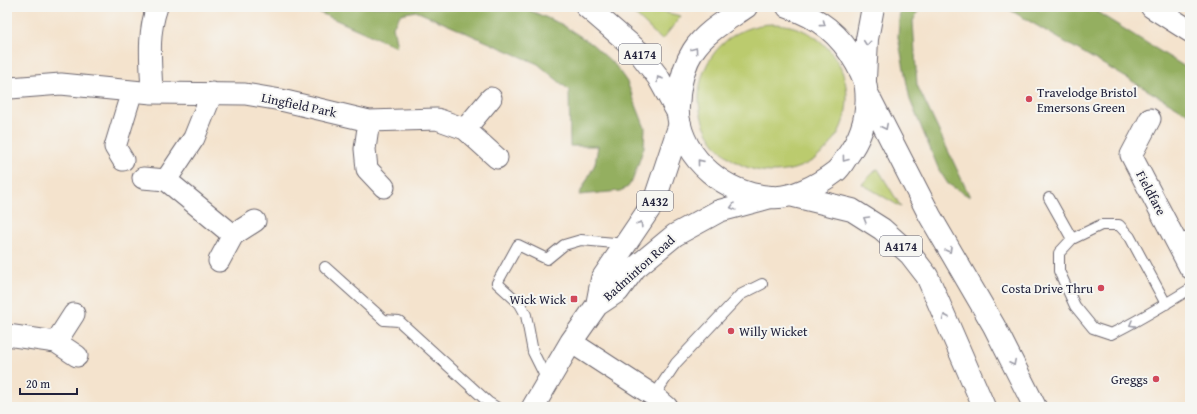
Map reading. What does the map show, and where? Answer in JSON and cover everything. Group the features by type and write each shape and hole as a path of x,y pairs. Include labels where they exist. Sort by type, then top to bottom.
{"main road":[{"name":"A4174","path":"587,7 638,51 658,77 679,119"},
{"path":"746,7 712,30 693,51 681,77 679,119 688,146 700,164 710,173 736,189 780,196"},
{"path":"788,7 818,20 836,34 851,54 866,86"},
{"path":"866,86 867,39 873,7"},
{"path":"1152,7 1190,31"},
{"name":"A4174","path":"866,86 930,216 994,326 1035,407"},
{"name":"Badminton Road","path":"533,407 547,380 597,305 618,291 635,268 675,236 719,211 810,187 836,172 857,144 867,111 866,86"},
{"name":"Badminton Road","path":"597,305 602,280 628,244 654,202 679,119"},
{"name":"A4174","path":"780,196 852,210 882,229 910,254 927,276 984,407"}],"street":[{"path":"123,160 116,147 142,92 152,22 157,7"},
{"name":"Lingfield Park","path":"8,88 61,84 142,92 245,94 281,100 369,121 437,119 465,129 498,158"},
{"path":"166,180 194,138 212,93"},
{"path":"465,129 491,98"},
{"name":"Fieldfare","path":"1150,119 1131,155 1183,239 1190,268"},
{"path":"369,121 365,149 367,170 384,187"},
{"path":"143,178 166,180 233,235"},
{"path":"219,261 233,235 255,222"},
{"path":"56,342 74,314"},
{"path":"7,335 56,342 77,356"},
{"path":"571,342 663,404"}],"lane":[{"path":"1049,198 1072,239"},
{"path":"1166,304 1130,237 1118,225 1100,225 1072,239 1059,253 1059,271 1075,306 1093,328 1111,334 1166,304 1190,289"},
{"path":"547,380 533,352 526,315 520,304 497,283 518,245 547,259 564,245 581,240 628,244"},
{"path":"325,267 384,320 399,321 488,402 496,407"},
{"path":"663,404 676,364 740,295 762,284"}],"green space":[{"path":"318,7 522,7 561,24 592,44 615,65 627,82 645,128 644,147 633,179 628,187 620,191 579,195 595,164 598,146 570,146 569,90 538,64 416,11 401,14 393,26 397,47 316,11"},
{"path":"627,7 640,7 681,16 662,40"},
{"path":"900,7 920,7 913,21 917,85 970,197 948,184 939,170 910,100 898,37"},
{"path":"1005,7 1089,7 1190,70 1190,115"},
{"path":"780,24 794,27 814,36 830,51 835,57 844,77 847,98 846,112 838,133 835,139 820,155 814,160 794,169 780,172 766,172 752,169 732,160 711,139 700,112 699,91 702,77 711,57 732,36 759,25"},
{"path":"878,169 901,207 862,184"}],"place":[{"name":"Travelodge Bristol Emersons Green","path":"1029,99"},
{"name":"Costa Drive Thru","path":"1101,288"},
{"name":"Wick Wick","path":"574,299"},
{"name":"Willy Wicket","path":"731,331"},
{"name":"Greggs","path":"1156,379"}]}
